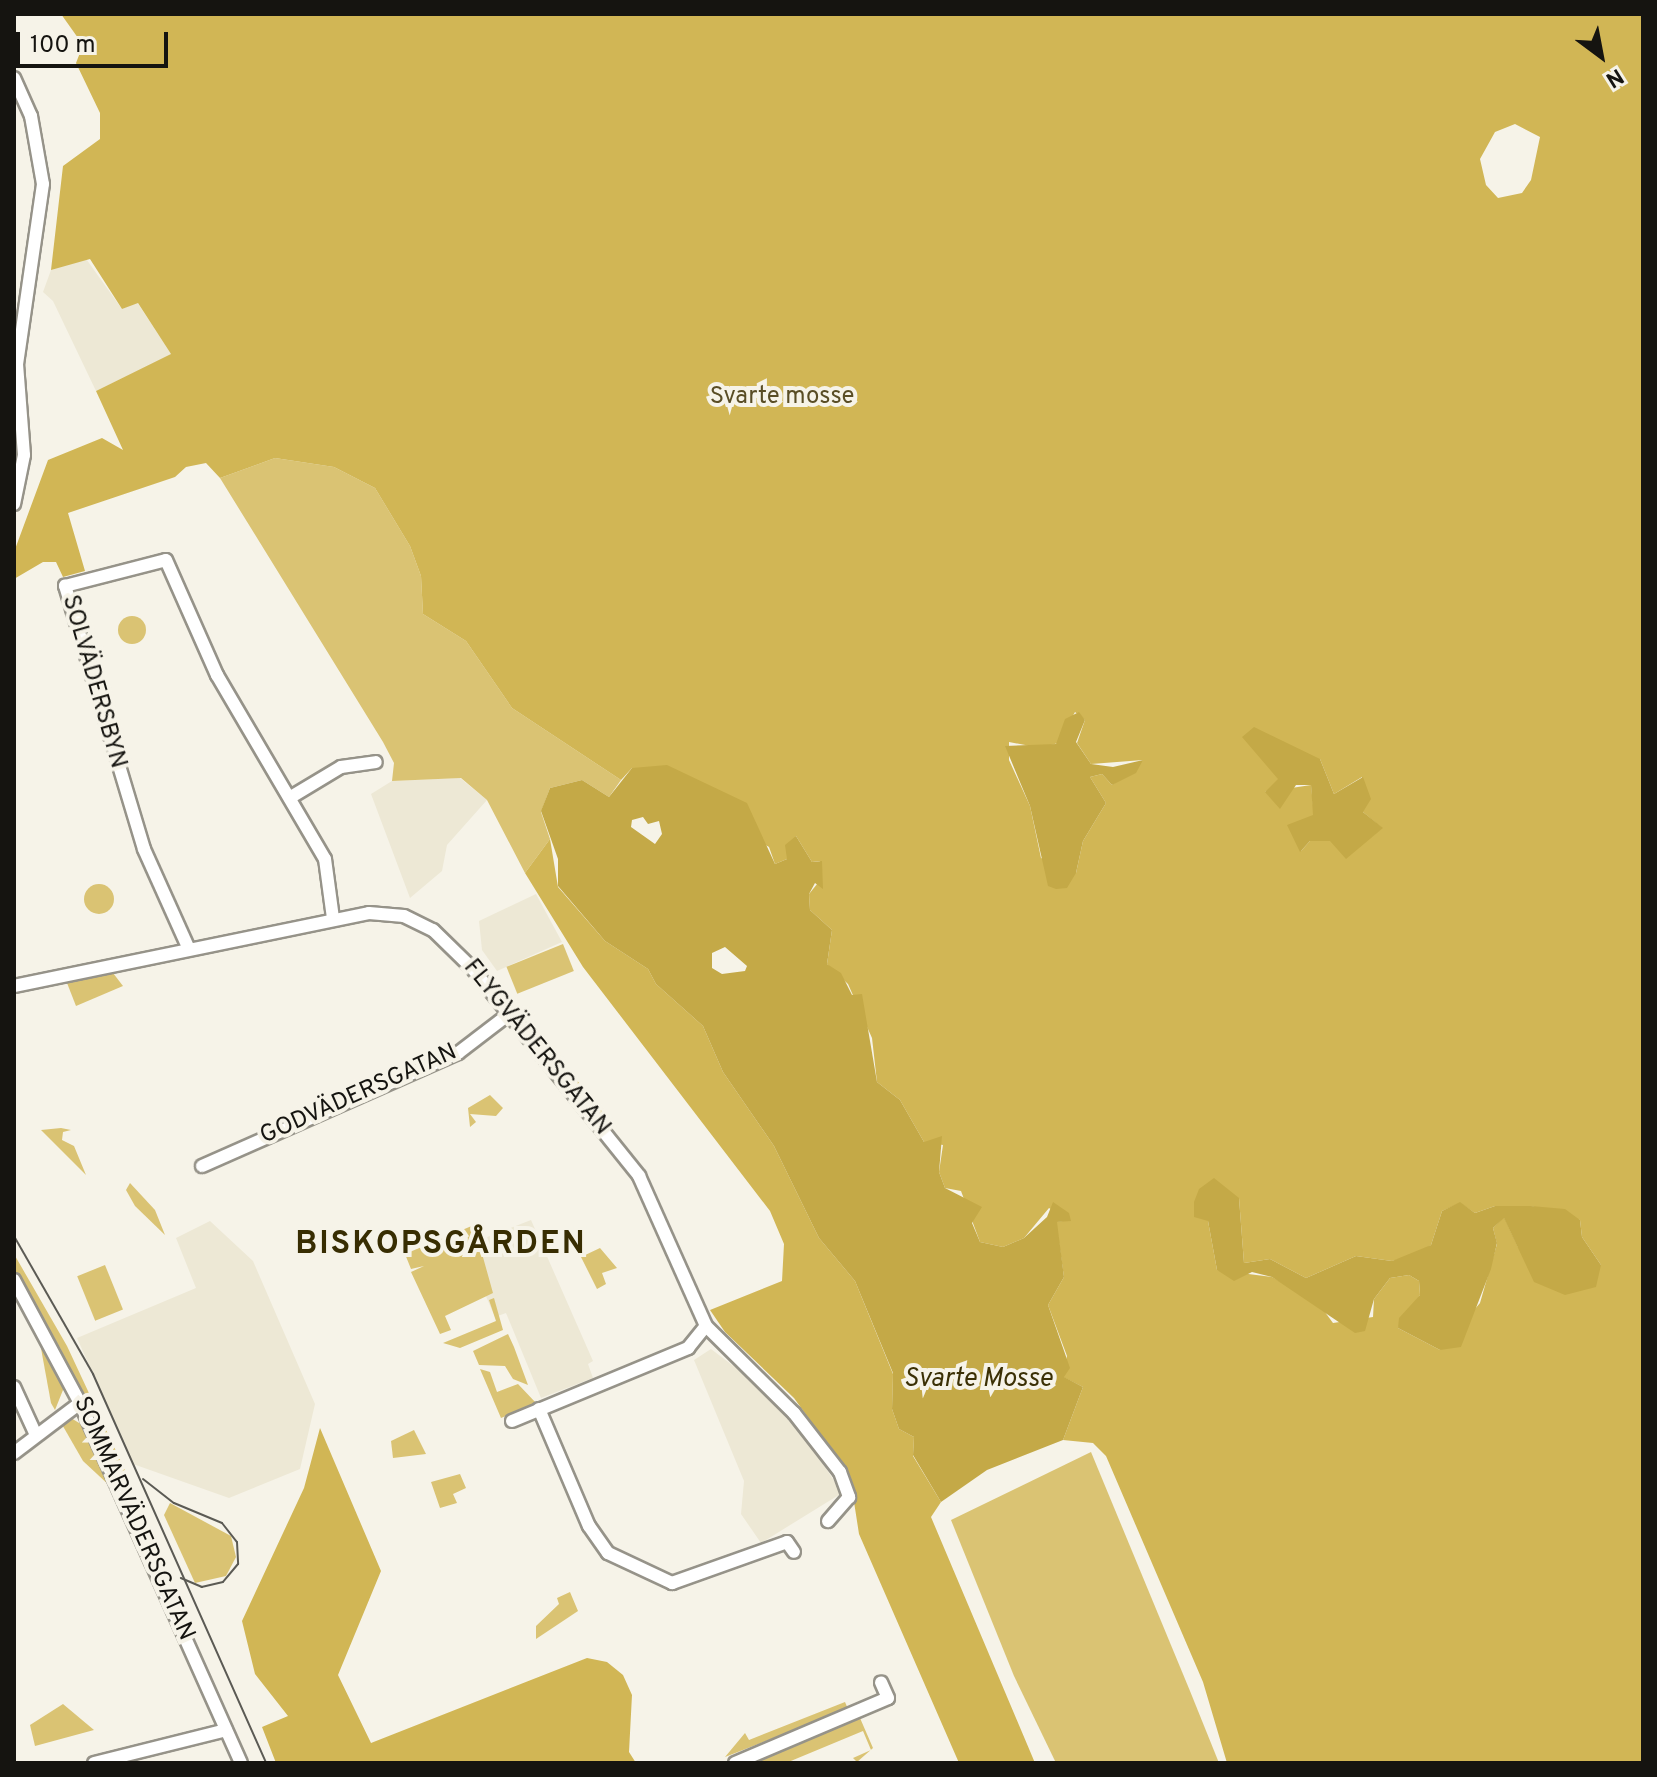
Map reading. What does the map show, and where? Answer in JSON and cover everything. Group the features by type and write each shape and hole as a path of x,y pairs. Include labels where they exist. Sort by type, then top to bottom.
{"street":[{"path":"14,504 24,455 17,394 20,300 43,184 31,116 15,83"},
{"name":"SOLVÄDERSBYN","path":"188,947 144,849 65,586 166,560 213,668 325,859 333,918"},
{"path":"291,797 341,767 376,762"},
{"name":"FLYGVÄDERSGATAN","path":"14,986 333,918 387,913 433,930 509,1014 639,1176 706,1326 794,1413 840,1472 849,1497 828,1521"},
{"name":"GODVÄDERSGATAN","path":"202,1166 458,1053 509,1014"},
{"name":"SOMMARVÄDERSGATAN","path":"14,1280 80,1403 241,1763"},
{"path":"512,1421 688,1348 706,1326"},
{"path":"14,1387 36,1435"},
{"path":"14,1453 80,1403"},
{"path":"539,1409 589,1526 608,1553 672,1583 787,1542 794,1552"},
{"path":"735,1763 888,1698 881,1682"},
{"path":"94,1763 226,1730"}],"shaded area":[{"path":"84,256 122,309 137,302 172,355 96,391 53,301 43,292 51,270"},
{"path":"275,458 334,467 375,488 410,546 421,576 423,614 466,641 512,708 621,780 609,797 582,780 550,788 541,812 550,839 525,873 487,800 461,778 392,781 394,763 383,742 220,478"},
{"path":"132,616 142,620 146,630 142,640 132,644 122,640 118,630 122,620"},
{"path":"460,778 487,800 447,845 442,871 410,898 371,794 392,781"},
{"path":"99,884 110,888 114,899 110,910 99,914 88,910 84,899 88,888"},
{"path":"536,894 562,942 497,971 482,950 479,921"},
{"path":"563,944 574,971 517,994 506,967"},
{"path":"113,973 123,986 76,1006 67,983"},
{"path":"545,1041 610,1121 610,1126 542,1047"},
{"path":"490,1095 503,1108 496,1116 470,1114 476,1122 470,1127 468,1108"},
{"path":"41,1130 71,1130 63,1132 62,1140 74,1146 86,1175"},
{"path":"130,1183 155,1210 165,1235 135,1206 126,1190"},
{"path":"531,1220 593,1361 588,1364 593,1378 541,1398 506,1313 495,1317 464,1246"},
{"path":"210,1221 253,1261 315,1404 300,1469 229,1498 133,1464 77,1338 196,1288 176,1238"},
{"path":"474,1225 493,1293 445,1316 451,1330 440,1334 411,1272 424,1266 411,1269 405,1254"},
{"path":"600,1248 617,1268 602,1273 606,1284 597,1289 581,1257"},
{"path":"14,1254 67,1346 130,1481 119,1475 60,1348 14,1270"},
{"path":"105,1265 123,1310 95,1321 77,1276"},
{"path":"494,1298 503,1330 460,1348 443,1343 496,1321 489,1300"},
{"path":"38,1332 65,1385 55,1410 51,1403"},
{"path":"508,1334 528,1385 513,1379 505,1366 479,1365 473,1351"},
{"path":"711,1349 748,1377 808,1441 842,1493 761,1543 741,1514 744,1481 694,1360"},
{"path":"480,1369 490,1372 497,1392 518,1384 536,1403 501,1418"},
{"path":"71,1418 84,1426 111,1487 83,1461 60,1421"},
{"path":"414,1430 426,1454 393,1458 391,1441"},
{"path":"1091,1452 1219,1763 1056,1763 1014,1676 951,1520"},
{"path":"460,1474 466,1488 453,1494 457,1503 440,1508 431,1482"},
{"path":"170,1503 231,1536 236,1557 226,1576 195,1583 164,1515"},
{"path":"570,1592 578,1611 536,1639 536,1626 559,1604 557,1598"},
{"path":"845,1702 848,1709 725,1757 745,1733 749,1740"},
{"path":"63,1704 94,1730 35,1746 30,1725"},
{"path":"860,1718 873,1748 871,1750 863,1731 786,1763 753,1763"},
{"path":"870,1750 857,1762 853,1758"}],"green space":[{"name":"Svarte mosse","path":"61,14 1643,14 1643,1763 1227,1763 1203,1682 1106,1456 1093,1443 1063,1440 1083,1387 1063,1377 1067,1356 1048,1305 1064,1277 1056,1222 1070,1220 1049,1208 1024,1238 1003,1247 980,1242 961,1191 945,1188 939,1172 943,1145 924,1142 900,1100 877,1082 872,1038 848,984 827,964 832,930 810,910 809,894 822,878 820,861 812,862 796,836 787,859 775,864 769,847 632,768 621,780 512,708 466,641 423,614 421,576 410,546 375,488 334,467 275,458 220,478 206,463 186,467 175,477 68,513 85,571 63,577 56,562 43,562 14,579 14,552 48,460 102,438 123,450 96,391 171,354 138,303 122,309 90,259 51,270 63,166 100,139 100,113 76,63 83,45","holes":["1515,124 1540,137 1531,180 1522,193 1498,198 1486,185 1480,159 1495,132","1075,712 1085,720 1077,743 1091,764 1143,760 1112,785 1102,774 1090,777 1106,803 1083,841 1076,873 1041,858 1030,806 1009,760 1009,742 1041,748 1058,743","1320,759 1334,794 1362,777 1363,812 1382,828 1370,838 1310,841 1301,851 1314,815 1311,785 1265,792","1239,1198 1244,1263 1270,1259 1306,1278 1356,1256 1392,1261 1415,1255 1431,1245 1442,1211 1460,1203 1475,1213 1495,1206 1531,1206 1580,1220 1582,1237 1601,1265 1518,1247 1504,1217 1493,1228 1497,1244 1480,1303 1440,1350 1398,1328 1420,1295 1419,1281 1409,1275 1390,1278 1374,1299 1373,1317 1333,1323 1319,1304 1272,1277 1217,1270 1208,1221"]},
{"path":"550,839 558,887 605,941 648,969 656,984 703,1026 723,1072 774,1146 819,1238 855,1281 893,1374 892,1409 899,1429 914,1437 913,1456 941,1502 931,1517 1035,1763 959,1763 859,1534 850,1476 794,1398 725,1332 710,1310 782,1281 784,1244 770,1211 583,967 525,873"},
{"path":"320,1428 381,1571 338,1675 371,1743 587,1658 607,1662 623,1675 632,1695 629,1752 636,1763 276,1763 262,1727 288,1716 255,1674 242,1621 304,1488"}],"water":[{"path":"1079,712 1085,720 1076,742 1091,764 1113,767 1143,760 1136,773 1112,785 1102,774 1090,777 1106,803 1083,841 1076,873 1067,888 1056,889 1048,886 1030,806 1005,746 1056,744 1065,719"},
{"path":"1254,727 1320,759 1334,794 1363,777 1371,799 1363,812 1383,828 1346,859 1330,841 1310,841 1300,852 1287,825 1313,815 1311,785 1296,785 1280,809 1265,792 1278,779 1242,737"},
{"name":"Svarte Mosse","path":"667,765 747,803 775,864 787,859 785,845 796,836 812,862 822,861 823,889 815,883 809,894 810,910 832,930 827,964 841,973 852,995 862,994 877,1082 900,1100 924,1142 942,1136 939,1172 945,1188 982,1207 972,1223 980,1242 1003,1247 1024,1238 1047,1217 1053,1202 1069,1213 1071,1221 1057,1222 1064,1277 1048,1305 1070,1368 1064,1377 1083,1387 1063,1440 987,1470 941,1502 913,1455 914,1437 899,1429 892,1409 893,1373 855,1281 819,1238 774,1146 723,1072 703,1026 656,984 648,969 605,941 558,886 558,859 541,811 550,788 582,780 609,797 632,768","holes":["643,817 648,824 659,821 662,834 655,844 631,827 632,820","725,947 747,966 745,971 722,974 712,968 712,953"]},
{"path":"1214,1178 1239,1198 1244,1263 1270,1259 1306,1278 1356,1256 1392,1261 1431,1245 1442,1211 1460,1202 1475,1213 1495,1206 1531,1206 1565,1209 1580,1220 1582,1237 1601,1265 1596,1287 1565,1295 1534,1282 1504,1218 1493,1228 1497,1243 1491,1269 1461,1347 1440,1350 1398,1328 1399,1318 1420,1295 1419,1281 1409,1275 1390,1278 1374,1299 1365,1331 1355,1333 1272,1277 1252,1272 1234,1281 1217,1270 1208,1221 1194,1217 1194,1202 1199,1189"}],"tram line":[{"path":"14,1236 93,1374 266,1763"},
{"path":"143,1479 174,1503 222,1523 237,1542 238,1564 223,1582 202,1587 181,1578"}],"district":[{"name":"BISKOPSGÅRDEN","path":"441,1245"}]}
